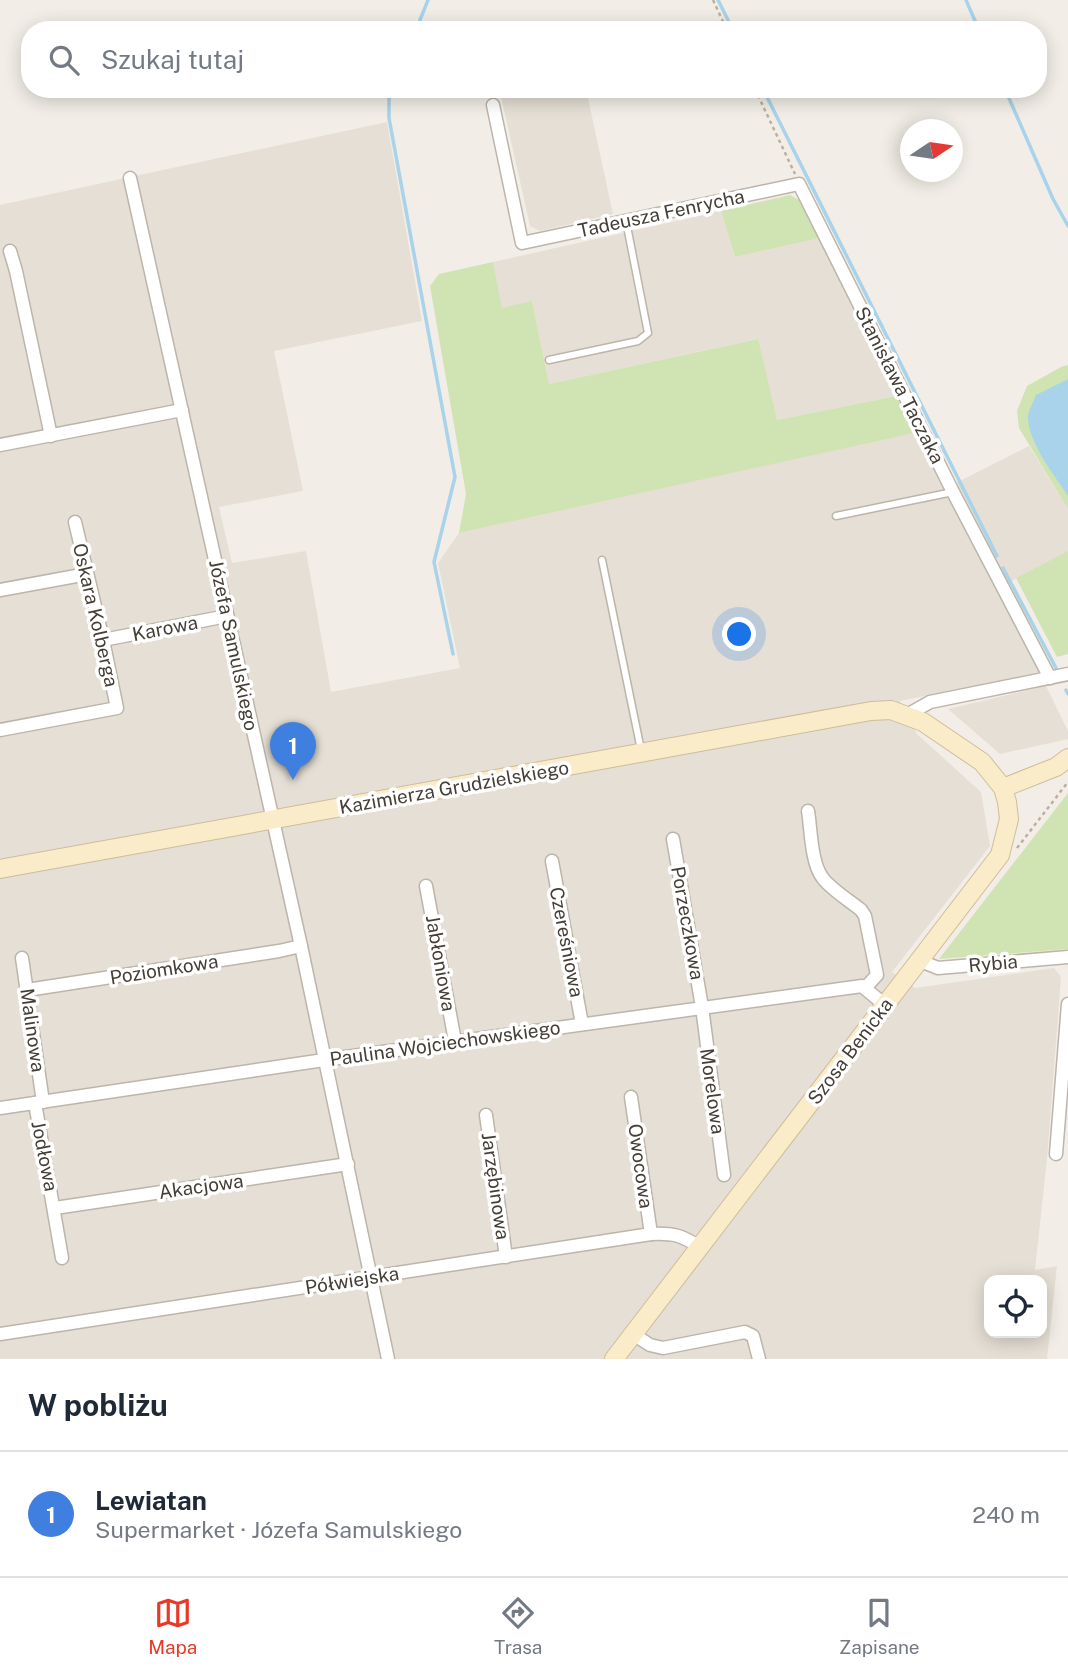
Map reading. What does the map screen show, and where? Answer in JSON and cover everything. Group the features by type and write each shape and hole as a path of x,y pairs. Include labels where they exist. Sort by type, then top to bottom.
{"street":[{"name":"Tadeusza Fenrycha","path":"493,105 522,243 799,184"},
{"name":"Józefa Samulskiego","path":"130,178 301,946 388,1359"},
{"name":"Stanisława Taczaka","path":"799,184 953,492 1050,678"},
{"path":"10,251 51,436"},
{"path":"0,445 182,410"},
{"name":"Oskara Kolberga","path":"0,730 117,708 75,522"},
{"path":"0,590 87,574"},
{"name":"Karowa","path":"103,640 227,616"},
{"path":"907,715 930,702 1068,674"},
{"name":"Kazimierza Grudzielskiego","path":"0,869 871,711 891,710 932,727 982,762 1003,788"},
{"path":"1003,788 1056,767 1068,758"},
{"name":"Szosa Benicka","path":"614,1359 1000,855 1009,819 1003,788"},
{"path":"808,811 816,866 820,875 865,916 877,975 865,988 885,1005"},
{"name":"Porzeczkowa","path":"673,839 702,1007"},
{"name":"Czereśniowa","path":"552,861 582,1024"},
{"name":"Jabłoniowa","path":"426,886 455,1041"},
{"name":"Poziomkowa","path":"27,990 301,946"},
{"name":"Rybia","path":"921,958 938,968 1068,957"},
{"name":"Malinowa","path":"22,958 39,1103"},
{"name":"Paulina Wojciechowskiego","path":"0,1108 455,1041 862,986 865,988"},
{"path":"1056,1154 1068,1004"},
{"name":"Morelowa","path":"702,1007 724,1175"},
{"name":"Owocowa","path":"631,1097 651,1234"},
{"name":"Jodłowa","path":"39,1103 62,1258"},
{"name":"Jarzębinowa","path":"486,1115 506,1256"},
{"name":"Akacjowa","path":"55,1208 348,1164"},
{"name":"Półwiejska","path":"0,1334 651,1234 670,1233 682,1236 700,1247"},
{"path":"633,1334 650,1345 663,1348 746,1332 753,1336 759,1359"}],"lane":[{"path":"550,360 638,341 648,333 626,221"},
{"path":"836,516 953,492"},
{"path":"602,560 642,752"}],"path":[{"path":"713,0 723,21"},
{"path":"759,98 799,184"}],"shaded area":[{"path":"501,98 588,98 613,214 540,231 530,226"},
{"path":"387,122 422,321 274,351 303,491 219,507 232,563 306,551 331,692 460,668 438,563 459,533 913,433 895,396 777,420 757,339 549,384 532,301 502,309 493,262 721,211 735,257 820,238 948,487 1029,446 1068,509 1068,551 1000,587 1040,672 900,701 917,734 981,792 990,846 892,972 915,988 1054,968 1061,977 1047,1159 1035,1270 1057,1266 1047,1359 0,1359 0,205"},
{"path":"1046,686 1068,731 1068,739 1000,754 948,709"}],"green space":[{"path":"790,195 804,203 820,238 735,257 721,211"},
{"path":"493,262 502,308 532,301 549,384 758,339 777,420 896,396 914,433 459,533 466,494 430,286 439,274"},
{"path":"1068,365 1068,509 1019,428 1017,411 1027,386"},
{"path":"1068,551 1068,654 1057,657 1016,578"},
{"path":"1068,793 1068,949 939,959"}],"water":[{"path":"1068,379 1068,496 1037,447 1028,416 1036,395"}],"waterway":[{"path":"420,21 428,0"},
{"path":"718,0 728,21"},
{"path":"966,0 975,21"},
{"path":"389,98 389,118 455,477 434,562 453,654"},
{"path":"768,98 997,556"},
{"path":"1009,98 1053,199 1068,226"},
{"path":"1003,568 1056,668"},
{"path":"1066,690 1068,694"}],"place":[{"name":"Lewiatan","path":"293,780"}]}
